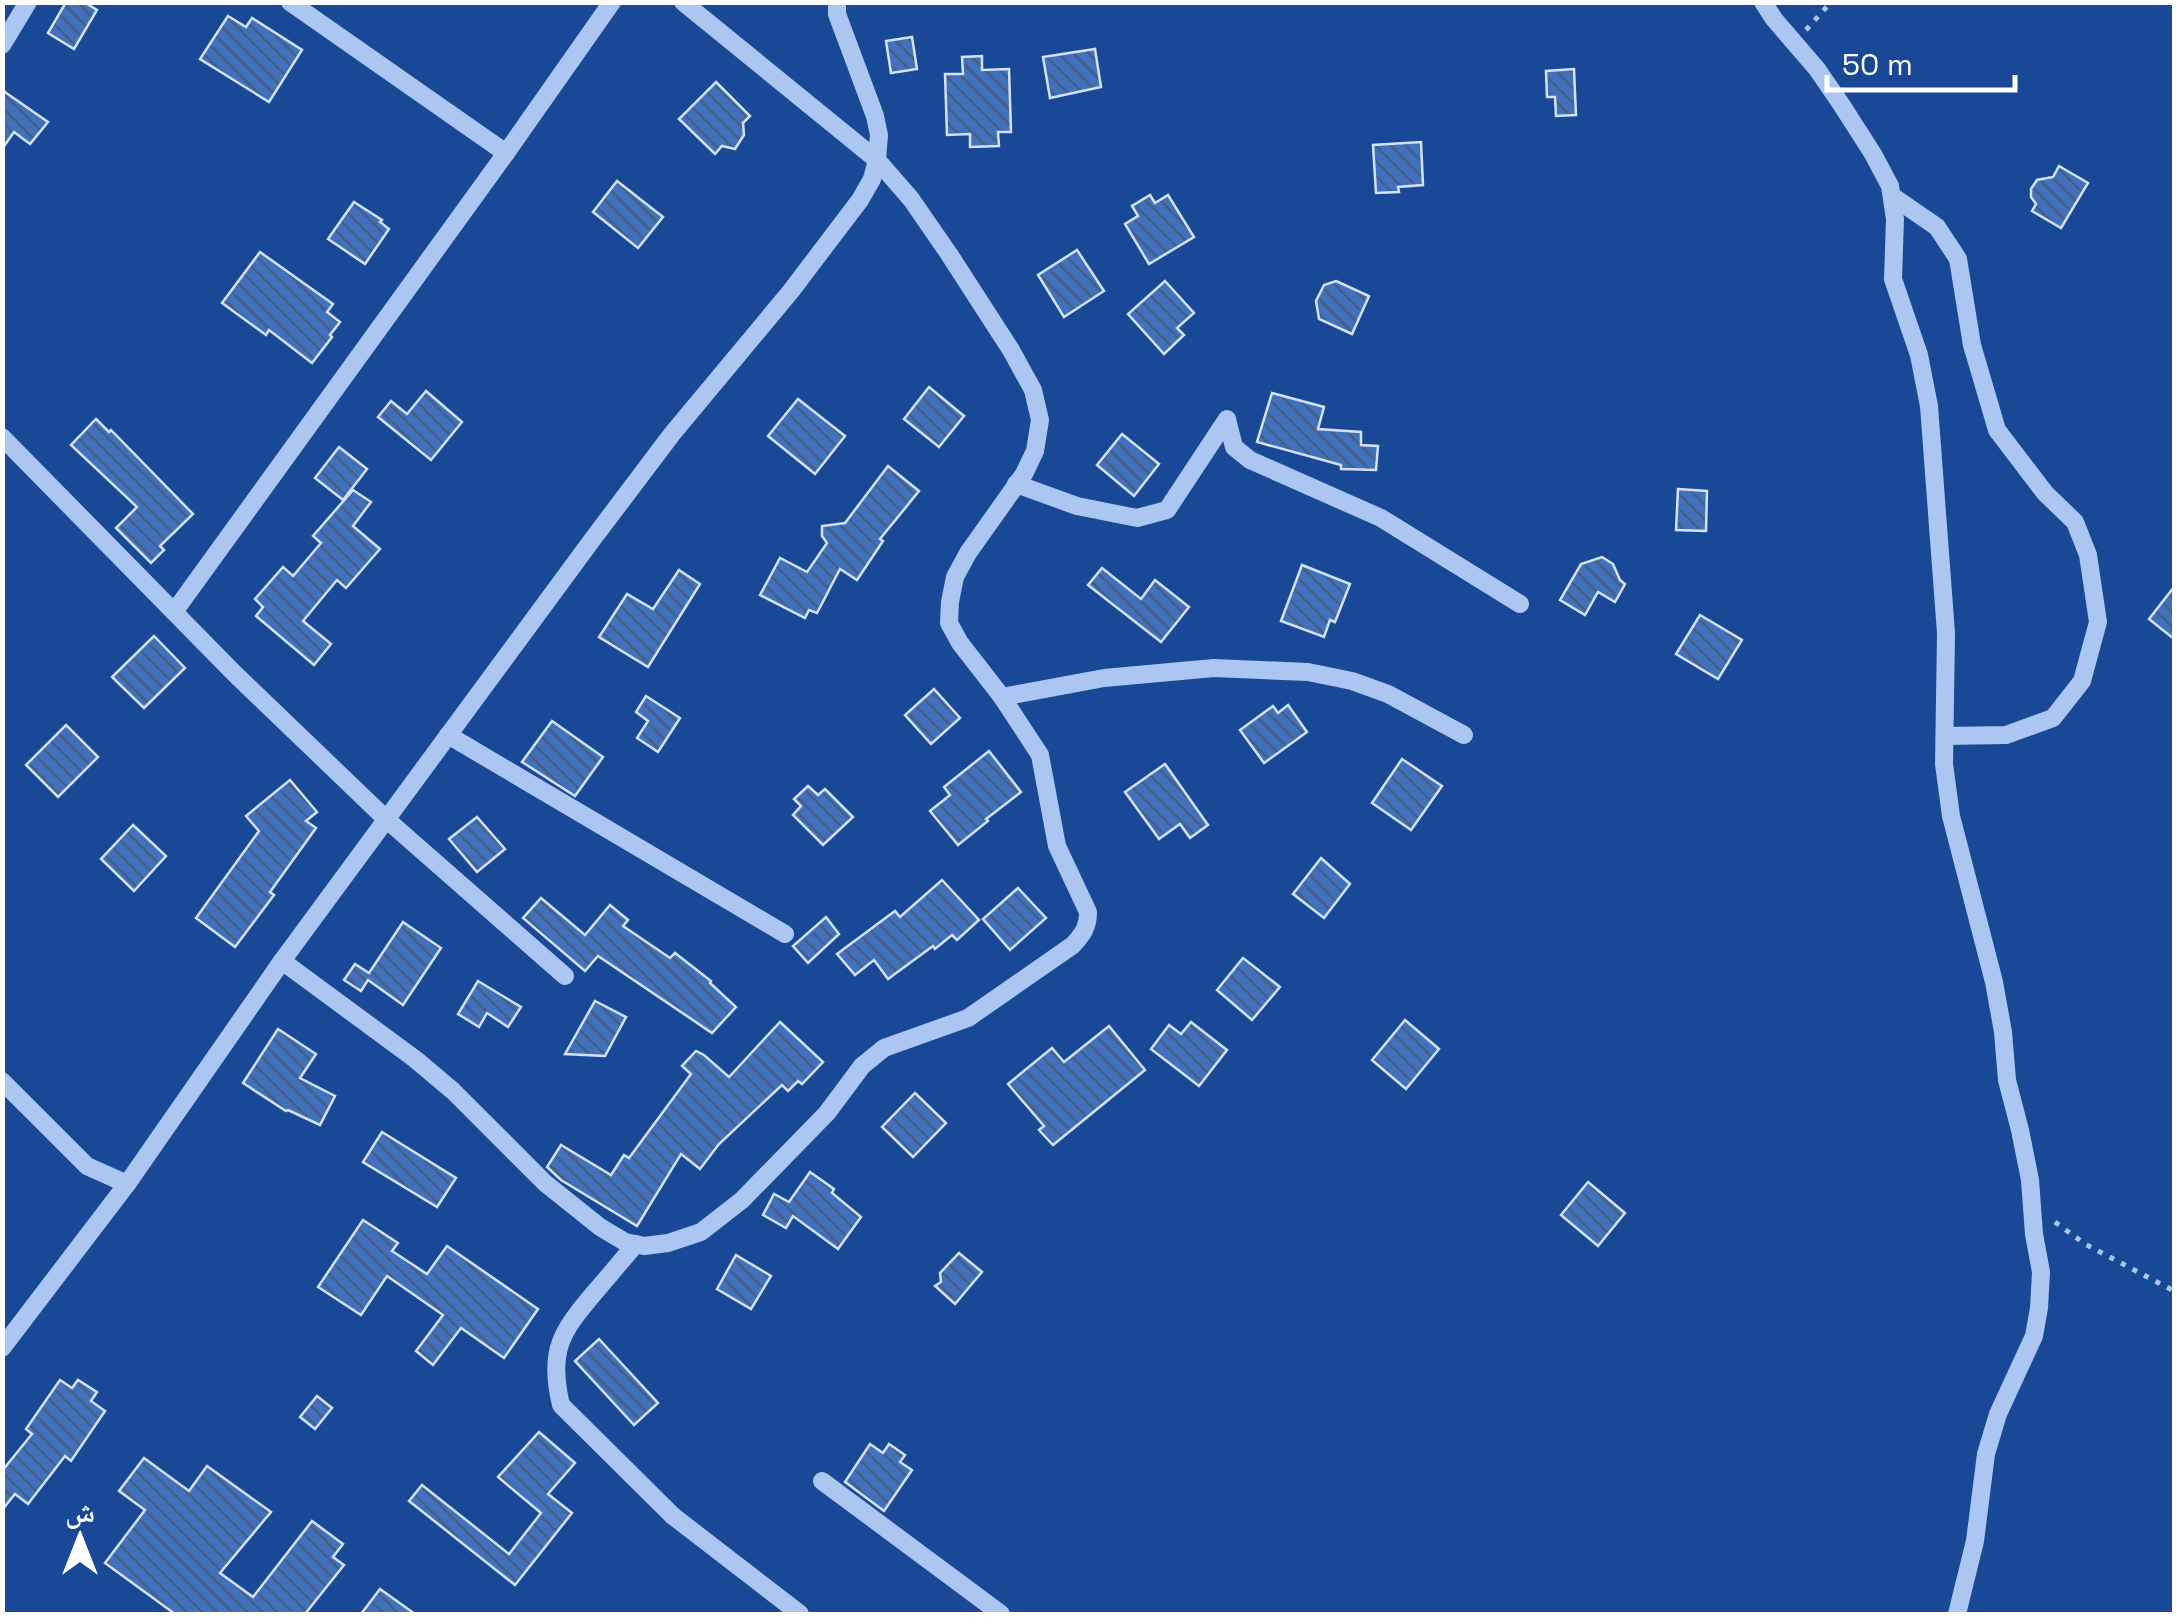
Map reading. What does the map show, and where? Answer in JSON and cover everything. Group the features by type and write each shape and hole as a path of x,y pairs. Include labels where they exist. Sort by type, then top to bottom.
{"street":[{"path":"2,45 28,2"},
{"path":"290,2 506,153"},
{"path":"174,612 612,2"},
{"path":"282,961 415,1059 545,1183 600,1227 624,1242 644,1246 701,1232 742,1200 826,1113 862,1066 884,1048 968,1018 1083,934 1088,912 1057,846 1040,755 948,623 955,577 1036,452 1040,420 1033,390 930,226 877,160 683,2"},
{"path":"2,1348 127,1184 282,961 672,434 844,222 872,179 879,135 846,43 837,2"},
{"path":"1764,2 1817,69 1890,186 1895,220 1893,279 1920,355 1929,406 1946,633 1944,764 1952,816 1994,982 2041,1272 2034,1336 1998,1414 1986,1454 1975,1541 1956,1614"},
{"path":"1892,196 1937,227 1958,260 1972,346 1997,430 2045,494 2075,522 2088,556 2098,622 2082,680 2053,718 2006,736 1944,736"},
{"path":"1016,484 1077,506 1137,518 1167,510 1227,419 1234,446 1250,460 1381,518 1520,604"},
{"path":"2,437 386,819 565,976"},
{"path":"1002,697 1104,678 1214,668 1308,672 1352,680 1388,694 1464,736"},
{"path":"448,735 785,934"},
{"path":"2,1081 87,1166 127,1184"},
{"path":"636,1244 572,1318 562,1338 556,1356 556,1384 562,1405 673,1516 800,1614"},
{"path":"822,1481 1000,1614"}],"path":[{"path":"1795,43 1831,2"},
{"path":"2032,1206 2085,1244 2174,1291"}],"building":[{"path":"66,2 84,2 97,10 74,49 48,33"},
{"path":"228,16 246,27 252,18 302,50 269,102 200,59"},
{"path":"912,37 917,69 891,73 886,41"},
{"path":"1095,49 1101,87 1050,98 1043,57"},
{"path":"982,56 982,70 1009,69 1011,132 998,132 999,146 970,147 970,134 947,135 945,74 963,74 962,57"},
{"path":"1574,69 1576,115 1556,116 1555,97 1547,97 1546,71"},
{"path":"716,82 750,116 743,123 744,135 735,149 722,146 715,154 679,119"},
{"path":"2,90 48,122 30,144 14,132 2,149"},
{"path":"1421,142 1423,185 1376,193 1373,145"},
{"path":"2059,166 2088,183 2061,228 2032,211 2036,204 2031,197 2037,180 2053,177"},
{"path":"617,181 663,217 638,248 593,212"},
{"path":"1150,195 1155,203 1168,195 1194,237 1149,264 1125,224 1138,216 1132,206"},
{"path":"354,202 389,229 365,264 328,239"},
{"path":"1077,250 1104,291 1064,317 1038,275"},
{"path":"260,252 333,304 327,312 340,322 312,363 269,330 266,335 222,303"},
{"path":"1165,281 1194,313 1177,328 1184,335 1164,354 1128,314"},
{"path":"1336,281 1369,296 1352,334 1319,319 1316,301 1324,285"},
{"path":"929,387 964,416 939,447 904,419"},
{"path":"426,391 462,422 431,460 378,417 391,401 407,414"},
{"path":"1272,393 1324,407 1318,429 1361,432 1361,445 1378,446 1376,470 1341,469 1341,465 1257,442"},
{"path":"798,399 845,436 815,474 768,436"},
{"path":"96,419 193,514 160,546 164,550 151,563 116,528 137,507 71,445"},
{"path":"1122,434 1159,464 1134,496 1097,465"},
{"path":"339,447 367,469 343,500 315,478"},
{"path":"888,466 919,491 880,539 883,541 857,580 840,569 817,613 809,610 805,618 760,595 780,558 807,572 827,543 822,526 845,523"},
{"path":"1678,489 1707,491 1706,531 1676,530"},
{"path":"353,490 371,502 353,526 380,549 346,588 337,580 303,621 331,644 314,665 256,616 263,607 255,599 283,567 293,576 321,543 313,536"},
{"path":"1602,557 1613,564 1625,584 1615,602 1598,592 1585,615 1560,600 1581,564"},
{"path":"1302,565 1350,584 1335,622 1330,620 1324,637 1281,621"},
{"path":"1102,568 1141,599 1155,580 1189,607 1161,642 1088,585"},
{"path":"679,570 700,584 648,667 599,637 627,594 653,609"},
{"path":"2174,587 2174,639 2149,619"},
{"path":"1700,615 1742,640 1718,679 1676,654"},
{"path":"154,636 185,668 144,708 112,677"},
{"path":"934,689 960,718 931,744 905,715"},
{"path":"646,696 680,718 658,752 637,738 648,721 636,712"},
{"path":"1288,705 1307,732 1264,763 1240,730 1273,706 1278,713"},
{"path":"552,721 603,757 575,796 522,762"},
{"path":"66,725 98,757 58,797 26,765"},
{"path":"989,751 1021,792 958,845 930,811 950,795 944,787"},
{"path":"1402,759 1442,786 1411,830 1372,803"},
{"path":"1165,764 1208,825 1190,838 1180,824 1159,839 1125,792"},
{"path":"290,780 317,812 306,821 316,828 235,947 196,918 259,831 246,816"},
{"path":"808,786 818,795 825,789 853,817 823,845 793,815 801,806 794,799"},
{"path":"477,817 505,849 477,872 449,839"},
{"path":"133,825 166,856 134,891 101,859"},
{"path":"1321,858 1350,884 1324,918 1293,894"},
{"path":"942,880 979,920 957,940 952,935 888,979 874,960 855,975 837,954 895,911 900,917"},
{"path":"1018,888 1046,918 1010,950 983,919"},
{"path":"541,898 585,935 610,905 628,920 623,926 670,958 675,953 736,1007 712,1033 598,956 585,971 523,918"},
{"path":"826,917 839,934 808,963 793,946"},
{"path":"403,922 441,948 403,1005 368,980 361,991 344,980 355,964 369,973"},
{"path":"1243,958 1280,987 1252,1020 1217,990"},
{"path":"478,981 521,1007 508,1027 487,1013 479,1027 458,1014"},
{"path":"595,1001 626,1017 605,1056 565,1054"},
{"path":"1405,1020 1439,1049 1406,1089 1372,1060"},
{"path":"780,1022 823,1062 802,1084 798,1081 788,1091 782,1085 719,1144 700,1169 681,1154 637,1226 561,1180 547,1167 561,1145 611,1175 624,1155 629,1158 691,1074 682,1066 696,1051 729,1077"},
{"path":"1191,1022 1227,1050 1199,1086 1151,1049 1169,1025 1181,1034"},
{"path":"1109,1026 1145,1070 1053,1145 1039,1130 1044,1126 1008,1084 1052,1048 1064,1062"},
{"path":"278,1029 316,1054 300,1078 335,1096 320,1125 286,1111 243,1083"},
{"path":"915,1093 946,1123 913,1157 882,1127"},
{"path":"382,1132 456,1178 437,1207 363,1162"},
{"path":"810,1172 834,1189 832,1193 861,1217 838,1249 793,1216 786,1228 763,1215 774,1194 789,1202"},
{"path":"1588,1182 1625,1213 1598,1246 1561,1215"},
{"path":"363,1220 398,1243 392,1251 427,1274 447,1246 538,1309 504,1358 461,1328 433,1365 416,1351 443,1315 387,1276 361,1315 318,1287"},
{"path":"959,1253 982,1272 955,1304 935,1286 941,1282 940,1273"},
{"path":"736,1255 771,1276 751,1309 717,1289"},
{"path":"599,1339 658,1403 634,1425 575,1361"},
{"path":"60,1380 72,1388 78,1380 97,1392 91,1401 105,1411 71,1461 65,1456 28,1504 15,1494 2,1510 2,1471 32,1434 26,1429"},
{"path":"317,1396 332,1408 315,1429 300,1417"},
{"path":"539,1432 575,1463 548,1494 572,1513 515,1585 409,1501 422,1485 509,1554 541,1513 498,1477"},
{"path":"870,1444 883,1453 889,1444 905,1455 900,1462 912,1470 884,1511 845,1482"},
{"path":"144,1458 189,1491 207,1466 271,1512 220,1573 253,1597 312,1521 343,1544 333,1557 344,1565 305,1614 175,1614 105,1563 145,1510 119,1491"},
{"path":"380,1589 415,1614 361,1614"}]}
